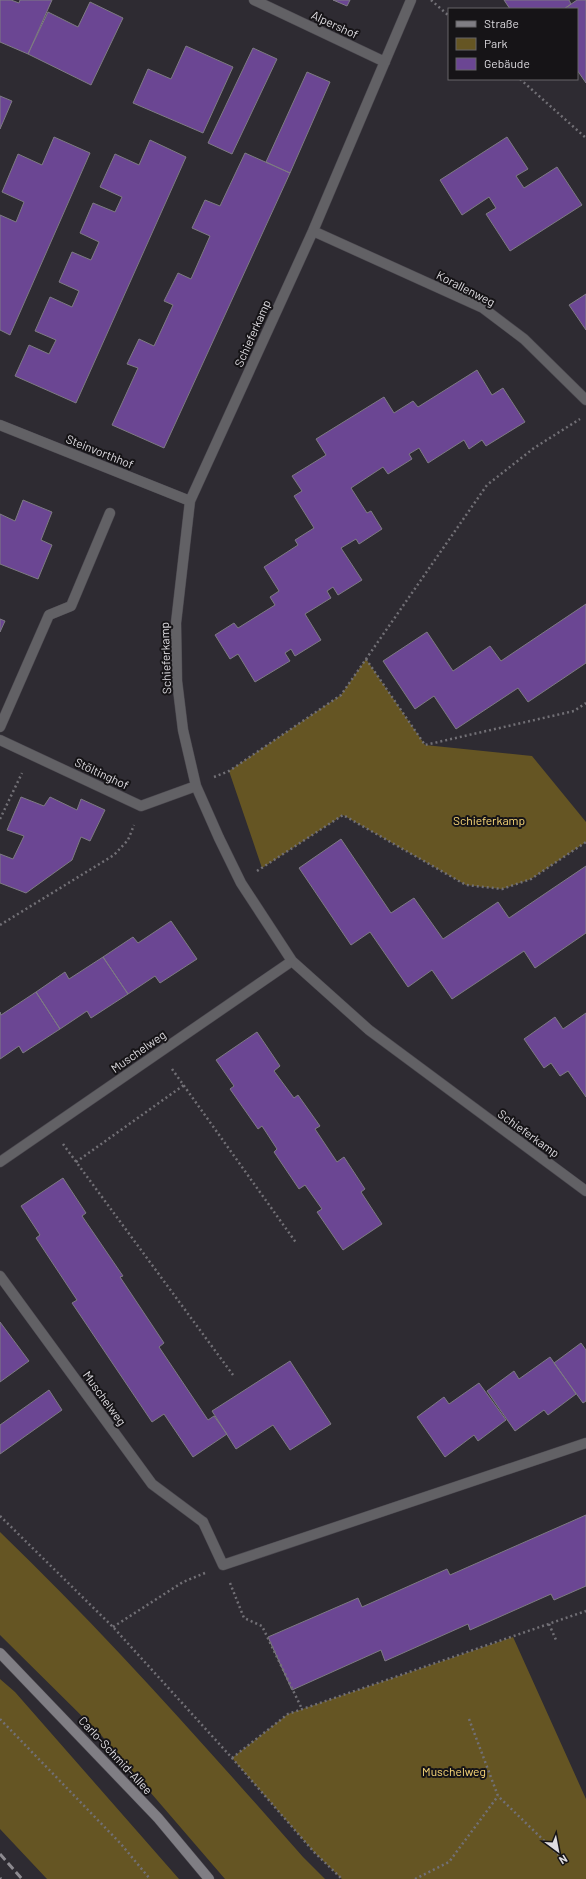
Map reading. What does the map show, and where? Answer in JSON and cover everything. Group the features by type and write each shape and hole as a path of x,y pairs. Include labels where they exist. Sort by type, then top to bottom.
{"main road":[{"name":"Carlo-Schmid-Allee","path":"0,1653 158,1818 209,1879"}],"street":[{"name":"Alpershof","path":"254,0 384,62"},
{"name":"Schieferkamp","path":"411,0 313,231 190,501 176,623 177,667 183,730 196,786 241,883 292,961 369,1030 586,1192"},
{"name":"Korallenweg","path":"313,231 483,308 524,339 586,400"},
{"name":"Steinvorthhof","path":"0,425 190,501"},
{"path":"0,727 49,616 71,606 110,513"},
{"name":"Stöltinghof","path":"0,740 141,806"},
{"path":"141,806 196,786"},
{"name":"Muschelweg","path":"0,1162 292,961"},
{"name":"Muschelweg","path":"0,1276 152,1484 204,1522 223,1565"},
{"path":"223,1565 586,1443"}],"path":[{"path":"431,0 448,15"},
{"path":"521,80 586,138"},
{"path":"196,786 229,770 341,695 487,485 534,448 586,415"},
{"path":"366,659 425,745 574,711 586,703"},
{"path":"0,819 30,754"},
{"path":"0,925 114,855 128,840 141,806"},
{"path":"241,883 343,815 466,886 502,889 530,879 586,842"},
{"path":"160,1052 297,1244"},
{"path":"76,1162 184,1085"},
{"path":"51,1127 233,1375"},
{"path":"0,1516 113,1627 232,1758 314,1852 342,1879"},
{"path":"113,1627 183,1582 223,1565 244,1618 262,1626 302,1709"},
{"path":"232,1758 288,1714 586,1611"},
{"path":"549,1624 556,1640"},
{"path":"0,1719 121,1844 150,1879"},
{"path":"469,1719 498,1796 563,1859"},
{"path":"415,1879 449,1862 498,1796"}],"green space":[{"name":"Schieferkamp","path":"366,659 425,745 532,756 586,822 586,842 531,879 502,889 466,885 343,815 262,868 229,771 341,695"},
{"path":"0,1532 117,1651 303,1857 325,1879 225,1879 101,1735 0,1635"},
{"name":"Muschelweg","path":"513,1637 586,1799 586,1879 342,1879 314,1852 232,1758 288,1714"},
{"path":"0,1679 15,1692 179,1879 47,1879 0,1829"}],"building":[{"path":"0,0 11,0 19,3 20,0 52,0 28,54 0,42"},
{"path":"333,0 350,0 347,6"},
{"path":"504,0 569,0 571,4 565,8 509,8"},
{"path":"577,0 586,0 586,83 578,71 578,8 565,8"},
{"path":"90,2 123,18 91,85 28,54 48,12 78,27"},
{"path":"186,46 233,67 203,133 133,103 148,69 171,79"},
{"path":"253,48 277,59 232,154 208,143"},
{"path":"307,72 330,82 290,173 266,162"},
{"path":"0,96 12,101 0,129"},
{"path":"54,137 90,153 10,335 0,330 0,215 16,222 24,202 2,192 18,154 42,165"},
{"path":"507,137 528,169 516,176 524,188 557,167 582,205 510,251 486,214 496,208 489,197 462,215 440,180"},
{"path":"150,140 186,157 76,403 15,376 29,345 49,354 56,340 35,331 50,297 72,307 79,291 59,282 72,252 91,260 99,242 80,233 93,203 115,212 122,197 100,187 115,154 139,165"},
{"path":"245,153 290,173 164,448 112,425 138,368 127,364 139,339 154,346 173,305 164,301 178,273 191,279 210,236 192,228 205,200 220,206"},
{"path":"586,294 586,330 569,305"},
{"path":"477,370 492,395 503,388 525,422 486,446 482,440 469,449 464,440 428,463 419,448 409,454 412,459 388,474 383,467 351,488 367,513 371,511 382,529 359,544 356,539 341,548 362,580 338,595 333,587 327,591 331,598 305,614 321,640 295,656 291,649 285,653 290,661 255,682 238,654 230,659 215,635 234,623 238,628 275,605 270,597 279,591 264,567 298,545 295,540 314,528 294,496 302,491 292,476 326,455 316,439 384,397 394,413 413,401 418,407"},
{"path":"23,500 52,512 41,540 52,545 38,579 0,564 0,514 15,521"},
{"path":"586,604 586,663 528,702 518,688 456,729 434,696 415,709 383,661 427,632 453,671 490,646 501,661"},
{"path":"0,619 5,621 0,632"},
{"path":"21,797 44,806 50,797 77,810 81,799 105,810 90,841 81,837 72,860 26,893 0,883 0,854 13,859 24,836 7,830"},
{"path":"341,839 391,913 414,898 443,939 498,902 509,918 586,866 586,933 535,968 524,951 452,999 432,970 408,987 370,932 351,945 299,868"},
{"path":"171,921 197,959 160,983 155,976 128,994 103,957 133,937 138,943"},
{"path":"103,957 128,994 91,1018 87,1011 60,1029 36,992 65,972 69,979"},
{"path":"36,992 60,1029 23,1053 19,1046 0,1059 0,1012 1,1015"},
{"path":"586,1013 586,1097 568,1071 560,1076 551,1063 544,1068 524,1039 555,1017 563,1029"},
{"path":"257,1032 280,1066 274,1071 294,1098 298,1095 320,1126 315,1129 337,1162 344,1157 365,1189 361,1192 382,1224 343,1250 317,1212 322,1209 305,1185 299,1189 274,1152 277,1149 262,1126 258,1129 230,1089 234,1086 216,1060"},
{"path":"63,1178 86,1213 82,1216 123,1276 120,1277 164,1343 159,1347 208,1420 214,1416 227,1434 193,1457 164,1414 152,1422 72,1303 77,1300 36,1238 40,1235 21,1206"},
{"path":"0,1322 29,1361 0,1382"},
{"path":"581,1343 586,1350 586,1401 583,1403 554,1363"},
{"path":"550,1357 576,1394 548,1415 544,1410 515,1431 487,1391 514,1371 519,1379"},
{"path":"290,1361 331,1424 290,1450 273,1425 236,1449 212,1411"},
{"path":"479,1383 506,1420 478,1441 474,1435 445,1457 417,1417 444,1397 449,1404"},
{"path":"49,1390 62,1410 0,1454 0,1425"},
{"path":"586,1515 586,1586 554,1600 551,1594 470,1630 468,1624 385,1661 381,1650 292,1690 268,1637 358,1598 362,1607 447,1569 450,1575"}],"railway":[{"path":"0,1854 22,1879"}]}
